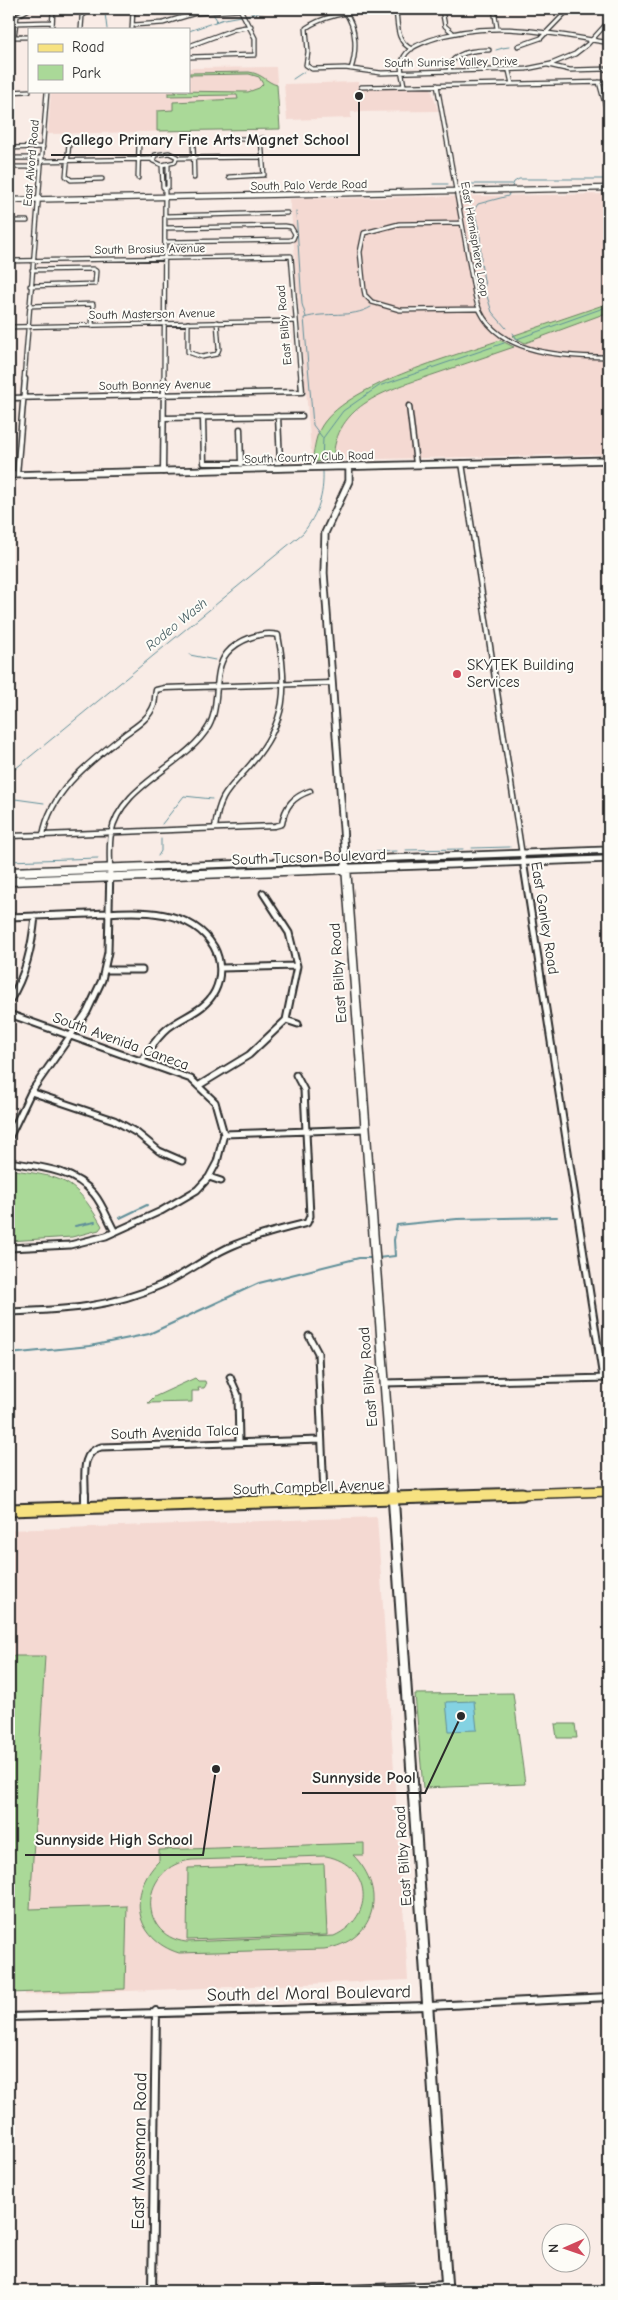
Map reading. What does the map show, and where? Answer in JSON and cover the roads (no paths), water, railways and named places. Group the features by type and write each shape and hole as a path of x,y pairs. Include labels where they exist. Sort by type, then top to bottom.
{"main road":[{"name":"South Campbell Avenue","path":"9,1510 609,1491"}],"street":[{"path":"9,13 17,9"},
{"path":"28,37 14,38 17,16 29,9"},
{"path":"52,28 54,9"},
{"path":"133,9 133,27 163,23 187,16 241,9 255,38 254,56 190,57"},
{"path":"494,9 497,28"},
{"path":"552,9 565,11"},
{"path":"518,46 532,42 546,33 565,11 569,9"},
{"path":"351,69 356,54 351,20 346,12 355,10 480,10"},
{"path":"396,10 401,42 412,49"},
{"path":"442,10 445,26 452,32"},
{"path":"81,28 82,16 87,12"},
{"path":"181,12 187,16"},
{"name":"South Sunrise Valley Drive","path":"346,12 317,19 306,28 308,52 306,67 312,69 351,69 381,73 509,71 548,65 581,50 602,25 609,21"},
{"path":"16,23 52,22"},
{"path":"190,46 235,29 250,26"},
{"path":"404,86 402,60 412,49 436,36 452,32 497,28 546,33 609,43"},
{"path":"449,72 448,66 456,57 475,50 488,50"},
{"path":"548,65 567,70 609,69"},
{"path":"509,71 512,84"},
{"path":"598,82 609,118"},
{"path":"361,87 609,82"},
{"name":"East Hemisphere Loop","path":"437,85 478,309 486,323 501,335 518,344 548,353 573,357 609,357"},
{"path":"9,92 28,91"},
{"name":"East Alvord Road","path":"17,475 30,286 47,92"},
{"path":"229,139 262,138 263,157 263,175 229,177"},
{"path":"138,140 138,178"},
{"path":"193,140 194,178"},
{"path":"102,179 67,180 66,176 69,142 103,141"},
{"path":"9,148 43,147"},
{"path":"9,158 67,160 152,159 158,154 165,153 172,154 178,158 263,157"},
{"path":"152,159 155,163 168,164 175,162 178,158"},
{"path":"162,164 163,187 165,189 163,472"},
{"path":"165,189 168,187 168,164"},
{"path":"9,167 41,167"},
{"name":"South Palo Verde Road","path":"9,200 609,188"},
{"path":"165,216 287,213"},
{"path":"9,221 27,221"},
{"path":"462,223 392,224 377,227 364,233 360,244 365,294 373,303 386,308 408,310 478,309"},
{"path":"165,228 285,226 291,227 295,234 294,239 290,240 165,242"},
{"name":"South Brosius Avenue","path":"9,261 291,256"},
{"name":"East Bilby Road","path":"291,256 302,392"},
{"path":"30,286 95,284 96,271 93,269 32,270"},
{"path":"29,306 93,304 92,326"},
{"name":"South Masterson Avenue","path":"9,327 296,321"},
{"path":"188,323 188,352 196,357 203,357 217,354 219,349 217,322"},
{"name":"South Bonney Avenue","path":"9,398 302,392"},
{"path":"409,406 416,464"},
{"path":"203,418 204,463 280,462 278,416"},
{"path":"164,418 302,416"},
{"path":"240,429 241,470"},
{"name":"South Country Club Road","path":"9,475 462,463 609,462"},
{"name":"East Ganley Road","path":"462,463 606,1378"},
{"name":"East Bilby Road","path":"349,466 349,481 325,532 324,573 403,1637 402,1668 429,2006 447,2288"},
{"path":"9,1138 31,1092 87,1012 104,970 108,952 111,833 114,819 125,803 198,740 209,727 219,701 220,686 218,673 220,663 229,649 240,642 263,634 278,635 282,708 271,737 256,759 227,788 217,810 215,828"},
{"path":"43,835 46,815 57,797 68,783 146,718 154,705 156,690 166,688 332,683"},
{"path":"9,836 275,826 282,824 286,805 291,798 310,791"},
{"name":"South Tucson Boulevard","path":"9,881 609,850"},
{"name":"South Tucson Boulevard","path":"9,872 111,868 609,859"},
{"path":"198,1086 249,1055 286,1020 297,966 289,933 262,893"},
{"path":"9,917 153,912 179,915 206,934 220,955 221,968 216,987 200,1009 173,1024 160,1036 142,1060"},
{"path":"9,1002 16,992 31,957 35,916"},
{"path":"221,968 297,966"},
{"path":"104,970 142,970"},
{"name":"South Avenida Caneca","path":"9,1014 191,1079 215,1102 224,1134"},
{"path":"286,1020 298,1024"},
{"path":"9,1312 71,1310 115,1301 161,1285 233,1245 270,1232 309,1226 304,1090 296,1075"},
{"path":"31,1092 114,1120 137,1133 159,1151 182,1161"},
{"path":"9,1248 70,1245 114,1232 161,1211 197,1190 209,1177 217,1162 224,1134 364,1129"},
{"path":"9,1162 58,1170 79,1180 94,1195 114,1232"},
{"path":"209,1177 222,1181"},
{"path":"309,1336 318,1353 324,1501"},
{"path":"230,1377 238,1395 239,1442"},
{"path":"384,1383 606,1378"},
{"name":"South Avenida Talca","path":"86,1508 86,1459 87,1453 93,1448 321,1440"},
{"name":"South del Moral Boulevard","path":"9,2017 156,2011 429,2006 609,1997"},
{"name":"East Mossman Road","path":"152,2291 156,2011"},
{"path":"301,2291 447,2288"}],"water":[{"path":"474,1701 477,1730 449,1731 446,1702"}],"waterway":[{"path":"93,9 105,13 107,28"},
{"path":"210,9 217,20 215,22"},
{"path":"190,31 224,19 279,9"},
{"path":"502,48 509,47"},
{"path":"496,50 503,48"},
{"path":"293,79 305,71"},
{"name":"Rodeo Wash","path":"481,260 480,234 474,210 478,204 508,196 514,182 519,179 609,179"},
{"path":"433,184 448,184"},
{"path":"462,184 512,184"},
{"path":"296,212 302,304 306,317"},
{"name":"Rodeo Wash","path":"481,263 485,286"},
{"name":"Rodeo Wash","path":"486,293 492,312 506,328"},
{"path":"513,333 517,339 609,306"},
{"path":"322,437 313,425 304,318 355,313 371,307"},
{"name":"Rodeo Wash","path":"322,462 323,438 343,411 379,386 504,343"},
{"name":"Rodeo Wash","path":"9,774 303,533 313,518 319,504 323,471"},
{"path":"190,655 215,660"},
{"path":"162,824 184,796 212,799"},
{"path":"15,799 44,803"},
{"path":"158,856 161,851 161,839"},
{"path":"472,848 510,847"},
{"path":"406,850 463,849"},
{"path":"362,852 397,851"},
{"path":"9,861 98,858"},
{"path":"120,1218 147,1205"},
{"path":"378,1258 395,1256 394,1240 397,1225 457,1219 557,1217"},
{"path":"75,1226 95,1222"},
{"path":"9,1354 90,1346 149,1334 259,1283 359,1258 373,1258"}],"place":[{"name":"Gallego Primary Fine Arts Magnet School","path":"359,96"},
{"name":"SKYTEK Building Services","path":"457,674"},
{"name":"Sunnyside Pool","path":"461,1716"},
{"name":"Sunnyside High School","path":"216,1769"}]}
